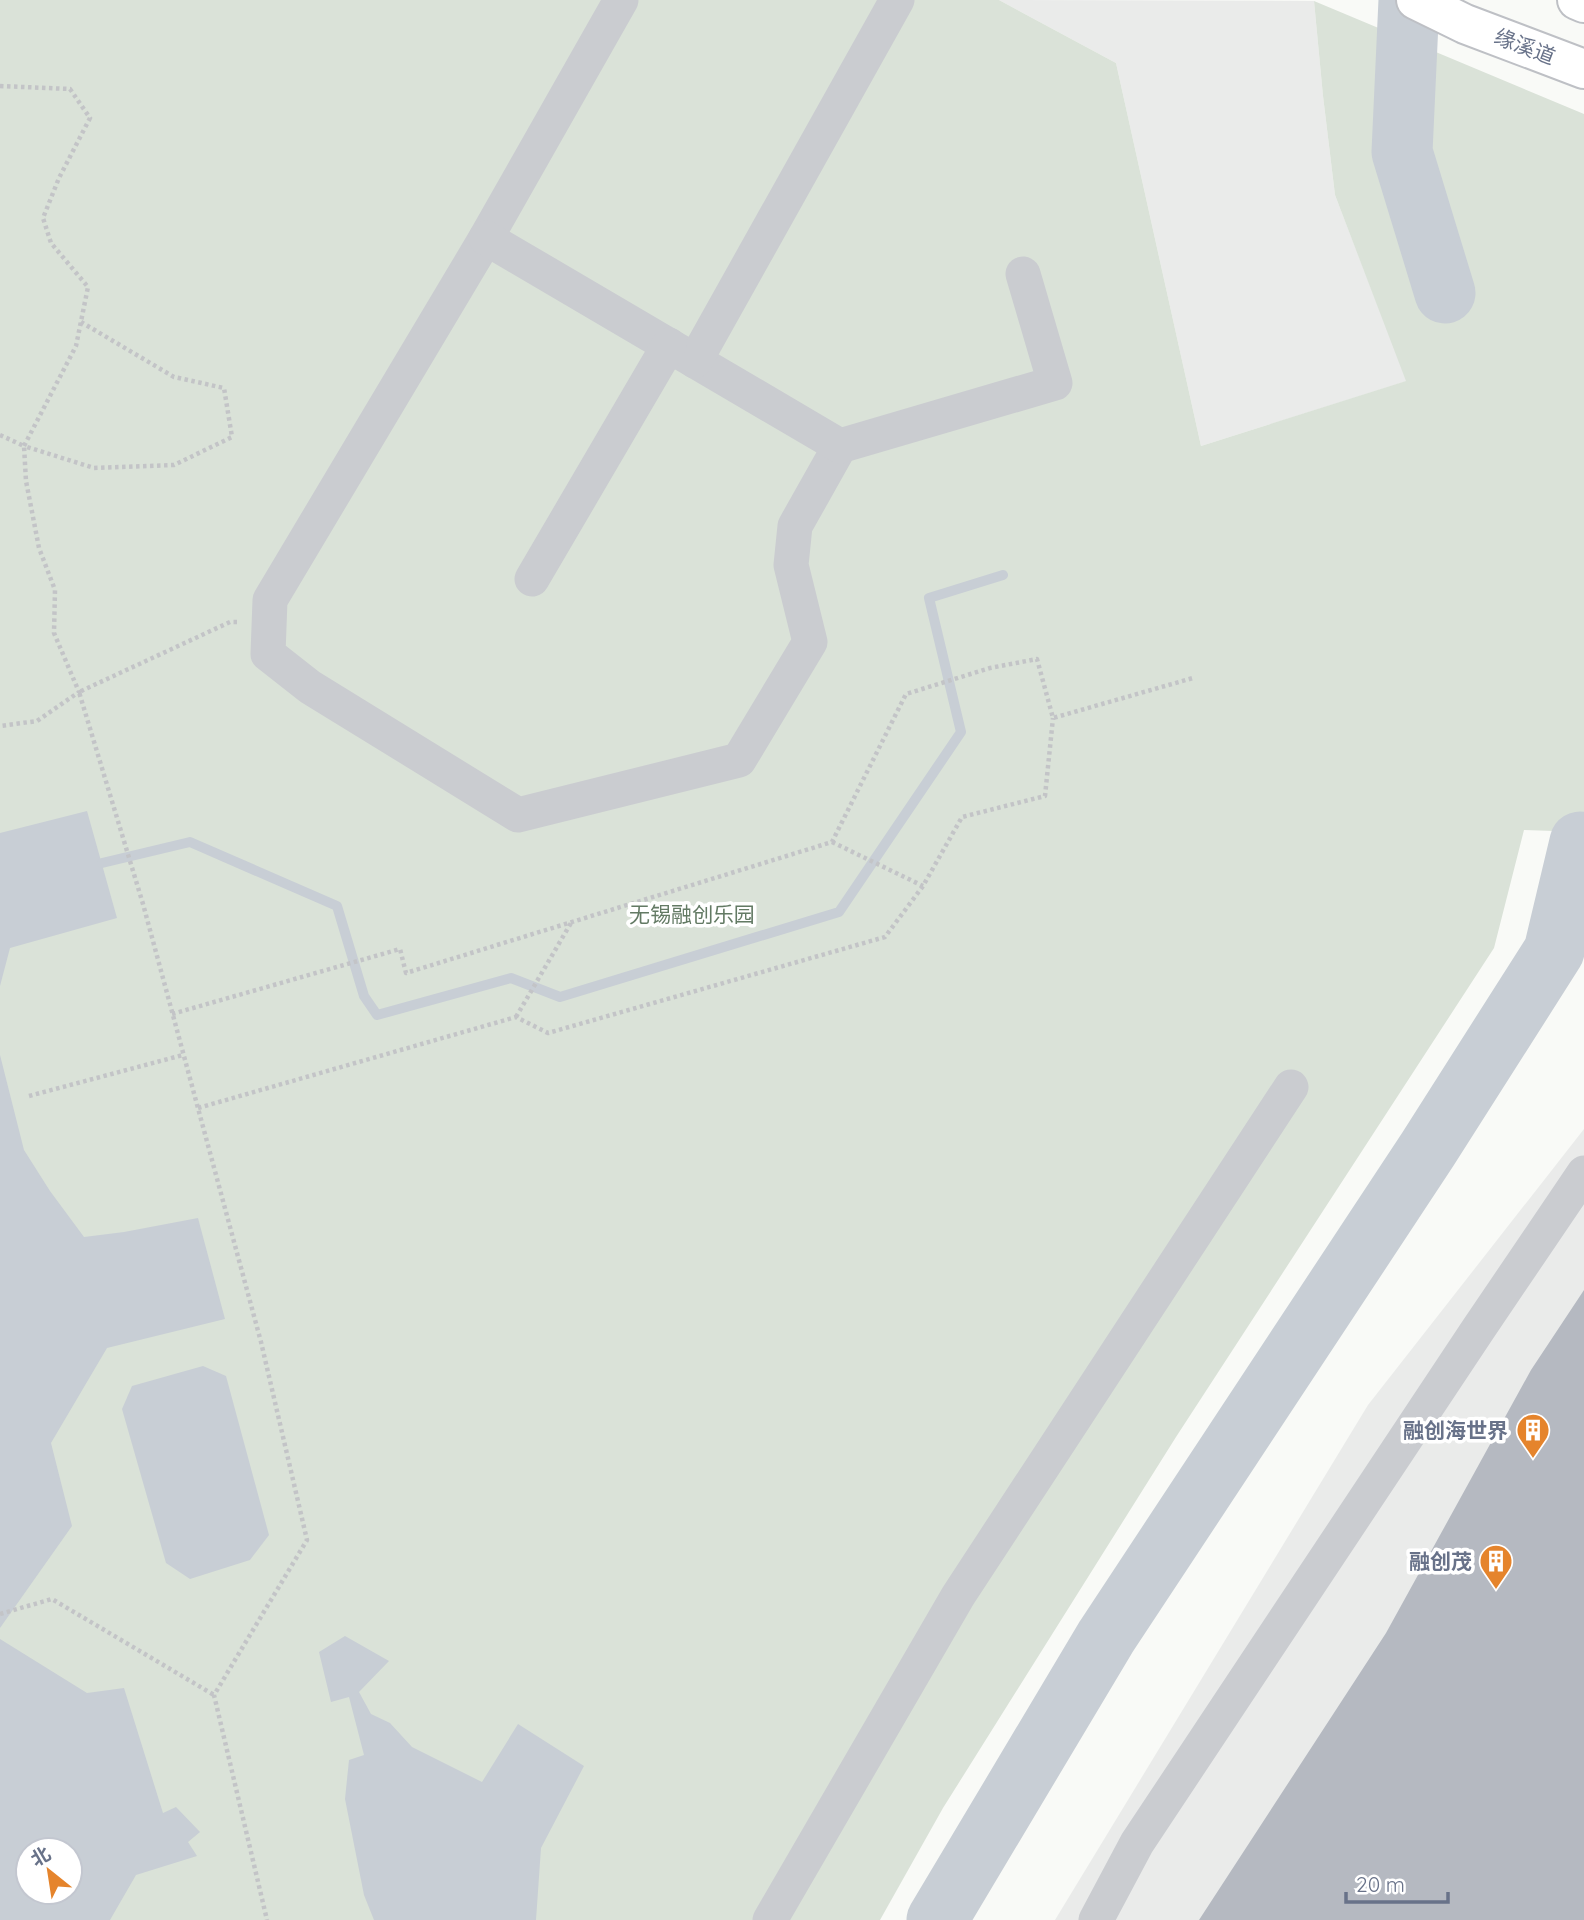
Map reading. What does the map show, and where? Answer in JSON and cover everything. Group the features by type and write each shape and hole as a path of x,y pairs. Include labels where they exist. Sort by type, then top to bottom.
{"main road":[{"name":"缘溪道","path":"1416,0 1465,24 1584,69"},
{"path":"1577,0 1584,3"}],"lane":[{"path":"621,0 486,238 270,600 268,654 310,687 518,815 739,760 810,642 790,565 795,526 840,446 1055,383 1023,274"},
{"path":"532,579 682,353 897,0"},
{"path":"486,238 840,446"},
{"path":"770,1920 958,1596 1291,1087"},
{"path":"1096,1920 1137,1843 1476,1331 1584,1173"}],"path":[{"path":"0,86 69,89 90,118 59,178 43,218 51,243 88,287 76,346 24,446 26,481 39,548 55,590 54,633 79,692 143,904 261,1342 307,1540 214,1695 267,1920"},
{"path":"0,435 24,446 94,468 174,466 232,437 224,388 174,377 81,321"},
{"path":"0,726 37,721 79,692 230,622 270,624"},
{"path":"198,1108 516,1017 548,1033 885,937 923,886 962,817 1045,796 1053,718 1037,659 990,668 906,694 832,842"},
{"path":"1053,718 1193,678"},
{"path":"172,1014 400,949 406,974 832,842 923,886"},
{"path":"516,1017 572,922"},
{"path":"29,1096 183,1055"},
{"path":"0,1614 52,1599 214,1695"}],"shaded area":[{"path":"999,0 1314,1 1335,195 1407,381 1201,446 1116,63"},
{"path":"87,811 117,918 10,948 0,986 0,833"},
{"path":"0,1055 24,1150 84,1237 198,1218 225,1319 107,1348 51,1443 72,1526 0,1628"},
{"path":"1584,1129 1584,1920 1055,1920 1368,1405"},
{"path":"203,1366 226,1376 269,1535 250,1560 190,1579 166,1563 122,1409 132,1386"},
{"path":"345,1636 389,1661 359,1692 371,1714 390,1723 412,1747 482,1782 518,1724 584,1766 541,1848 536,1920 374,1920 364,1895 345,1799 349,1760 364,1755 349,1697 331,1702 319,1652"},
{"path":"0,1639 87,1693 124,1688 163,1813 176,1807 200,1832 188,1842 197,1856 136,1875 110,1920 0,1920"}],"green space":[{"name":"无锡融创乐园","path":"0,0 999,0 1116,63 1201,446 1406,381 1335,195 1314,1 1584,114 1584,832 1524,830 1494,948 1176,1437 943,1808 880,1920 0,1920"}],"building":[{"name":"融创茂","path":"1584,1290 1584,1920 1199,1920 1386,1633 1531,1370"}],"waterway":[{"path":"1409,0 1402,152 1445,293"},
{"path":"102,863 190,842 337,906 364,996 377,1015 511,978 560,997 839,912 961,732 929,598 1003,575"},
{"path":"937,1920 1106,1637 1428,1149 1554,951 1580,842"}],"place":[{"name":"融创海世界","path":"1533,1460"},
{"name":"融创茂","path":"1496,1591"}]}
